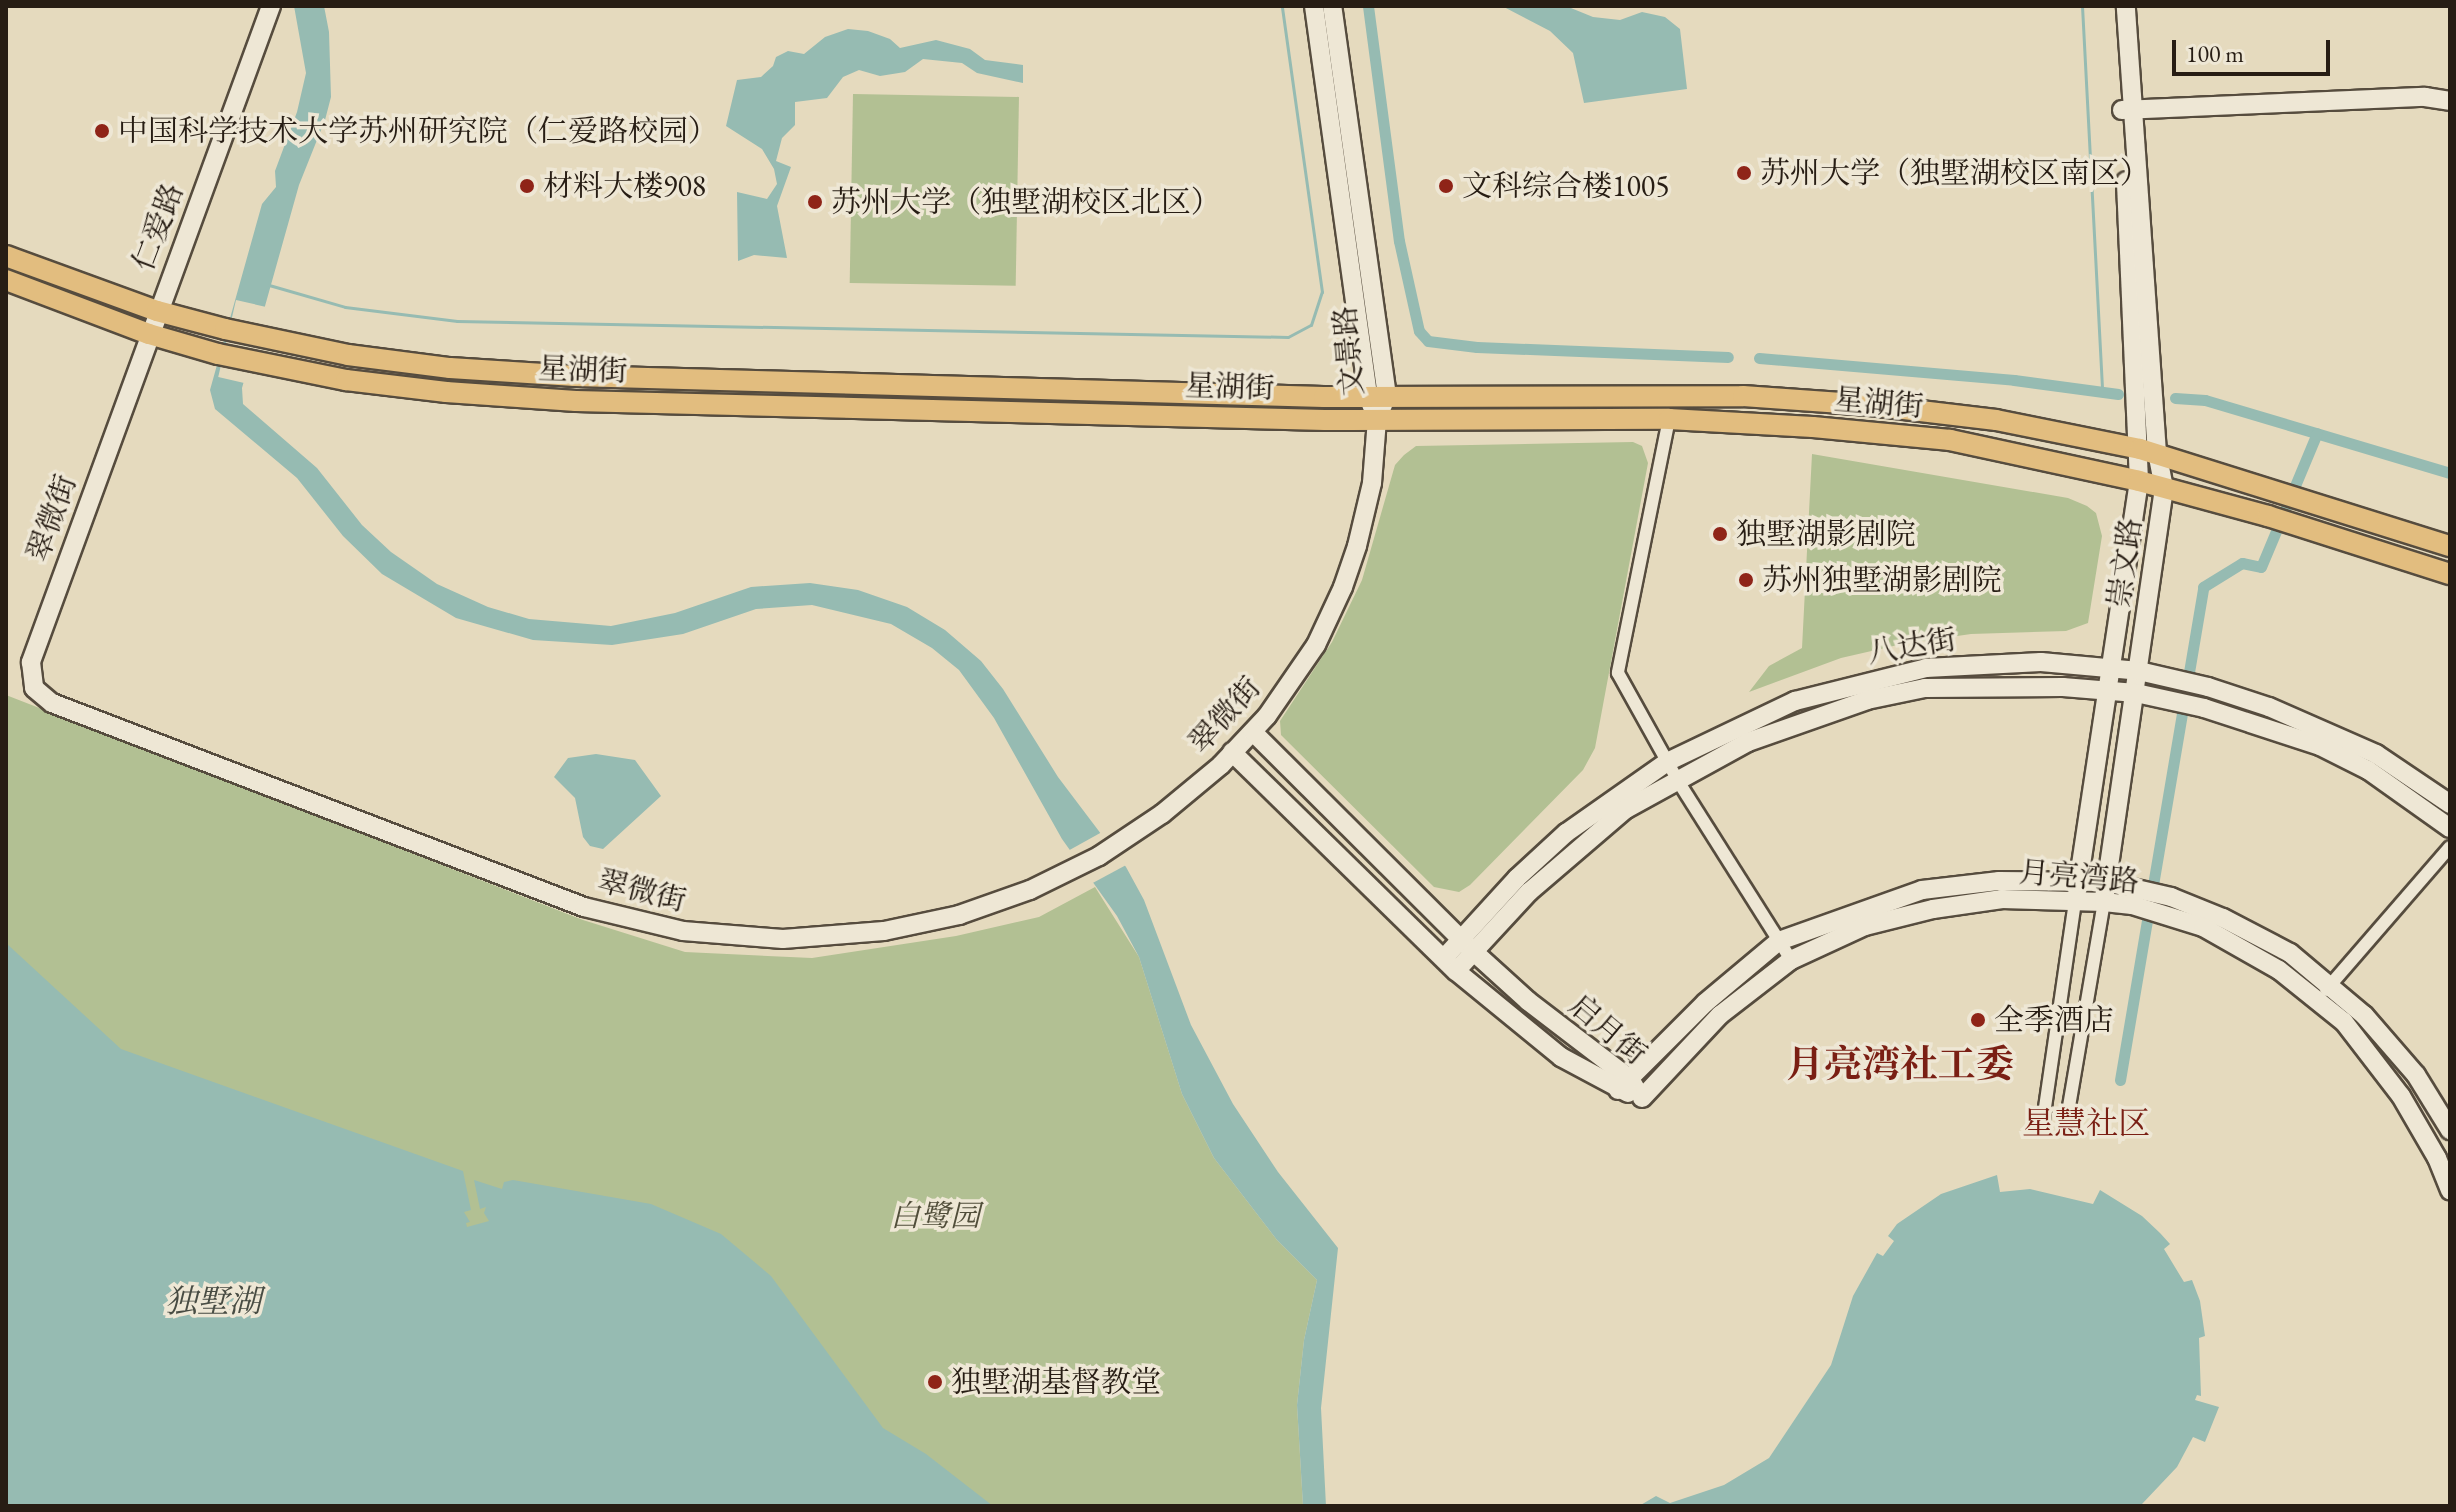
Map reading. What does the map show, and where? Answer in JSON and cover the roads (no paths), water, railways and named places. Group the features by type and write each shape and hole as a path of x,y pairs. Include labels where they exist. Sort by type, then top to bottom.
{"main road":[{"name":"星湖街","path":"6,256 157,311 259,337 400,362 560,375 1377,397 1743,396 1870,405 1996,420 2149,451 2450,546"},
{"name":"星湖街","path":"6,280 149,334 252,362 393,387 511,398 1523,422 1669,419 1813,427 1950,440 2139,481 2268,516 2450,574"}],"street":[{"name":"仁爱路","path":"149,334 271,6"},
{"name":"文景路","path":"1314,6 1377,397"},
{"name":"文景路","path":"1332,6 1377,419"},
{"name":"崇文路","path":"2066,1124 2104,902 2164,488 2149,451 2127,110 2115,6"},
{"name":"崇文路","path":"2126,6 2127,110"},
{"path":"2127,110 2425,97 2450,101"},
{"name":"翠微街","path":"149,334 31,662 31,681 46,700 572,903 683,931 783,939 884,931 983,907 1076,868 1120,843 1182,799 1253,732 1305,663 1343,587 1368,504 1377,419"},
{"path":"1669,419 1618,673 1678,781 1791,960"},
{"name":"崇文路","path":"2043,1121 2139,481 2149,451"},
{"name":"八达街","path":"1450,965 1459,938 1566,833 1667,762 1795,701 1926,668 2041,662 2139,671 2208,687 2283,713 2376,754 2450,804"},
{"name":"八达街","path":"1450,965 1474,952 1576,849 1626,809 1748,742 1804,719 1867,700 1925,688 1982,685 2109,691 2166,698 2204,708 2320,746 2368,770 2450,828"},
{"name":"启月街","path":"1253,732 1459,938 1642,1098"},
{"name":"启月街","path":"1232,752 1450,965 1561,1057 1624,1084"},
{"path":"2323,993 2450,847"},
{"name":"月亮湾路","path":"1624,1084 1705,1003 1779,941 1922,890 1999,881 2106,882 2168,916 2203,927 2364,1015 2416,1075 2450,1130"},
{"name":"月亮湾路","path":"1642,1098 1720,1015 1791,960 1865,926 1933,909 2002,899 2104,902 2134,896 2171,897 2223,918 2290,953 2401,1096 2437,1158 2450,1190"}],"water":[{"path":"294,6 324,6 329,32 331,97 299,185 242,388 243,404 317,468 362,525 391,552 437,584 488,607 529,619 611,626 675,613 751,587 810,583 858,590 907,607 945,630 981,661 1003,689 1058,777 1126,867 1144,900 1191,1025 1233,1104 1278,1172 1338,1248 1321,1408 1326,1506 1303,1506 1297,1405 1304,1340 1317,1280 1277,1240 1214,1158 1182,1094 1139,957 1117,916 1062,839 994,718 959,670 932,648 891,624 812,605 756,609 683,634 612,645 533,640 456,618 382,574 343,536 297,478 215,409 210,390 262,204 276,187 275,171 297,112 306,73"},
{"path":"1502,6 1566,6 1593,17 1620,20 1642,12 1665,17 1680,29 1687,89 1584,103 1573,53 1550,31"},
{"path":"848,29 868,31 890,39 900,48 936,40 970,49 985,60 1023,65 1023,83 977,73 962,63 923,59 905,72 880,76 859,70 843,77 827,98 795,102 795,125 782,138 776,161 791,167 777,206 787,258 754,255 738,261 737,192 767,199 777,184 774,169 762,149 726,126 737,80 761,77 773,66 776,57 788,51 804,54 825,37"},
{"path":"596,754 635,760 661,796 603,849 590,846 583,837 575,798 554,777 568,758"},
{"name":"独墅湖","path":"6,943 121,1049 463,1171 471,1210 464,1212 470,1222 466,1223 467,1227 489,1221 484,1213 486,1207 480,1209 474,1180 502,1189 504,1182 513,1180 651,1204 721,1234 771,1276 883,1428 926,1454 993,1506 6,1506"},
{"path":"1997,1175 2000,1192 2030,1189 2093,1204 2100,1190 2142,1216 2160,1233 2170,1244 2164,1249 2184,1282 2192,1280 2200,1301 2205,1336 2199,1338 2201,1396 2197,1395 2195,1400 2219,1407 2205,1442 2193,1437 2177,1467 2142,1504 1639,1506 1656,1496 1670,1503 1724,1485 1769,1458 1831,1365 1853,1296 1877,1253 1883,1256 1894,1241 1888,1236 1897,1224 1941,1194"}],"waterway":[{"path":"269,285 345,307 457,321 1288,337 1311,325 1322,292 1282,6"},
{"path":"1368,6 1399,241 1419,331 1428,341 1477,347 1728,357"},
{"path":"2082,6 2102,392"},
{"path":"1759,358 2014,380 2118,394"},
{"path":"2175,398 2205,400 2450,473"},
{"path":"2120,1080 2203,587 2242,563 2261,567 2317,433"}],"place":[{"name":"中国科学技术大学苏州研究院（仁爱路校园）","path":"102,131"},
{"name":"苏州大学（独墅湖校区南区）","path":"1744,173"},
{"name":"材料大楼908","path":"527,186"},
{"name":"文科综合楼1005","path":"1446,186"},
{"name":"苏州大学（独墅湖校区北区）","path":"815,202"},
{"name":"独墅湖影剧院","path":"1720,534"},
{"name":"苏州独墅湖影剧院","path":"1746,580"},
{"name":"全季酒店","path":"1978,1020"},
{"name":"独墅湖基督教堂","path":"935,1382"}],"district":[{"name":"月亮湾社工委","path":"1900,1064"},
{"name":"星慧社区","path":"2086,1123"}],"park label":[{"name":"白鹭园","path":"935,1216"}]}
